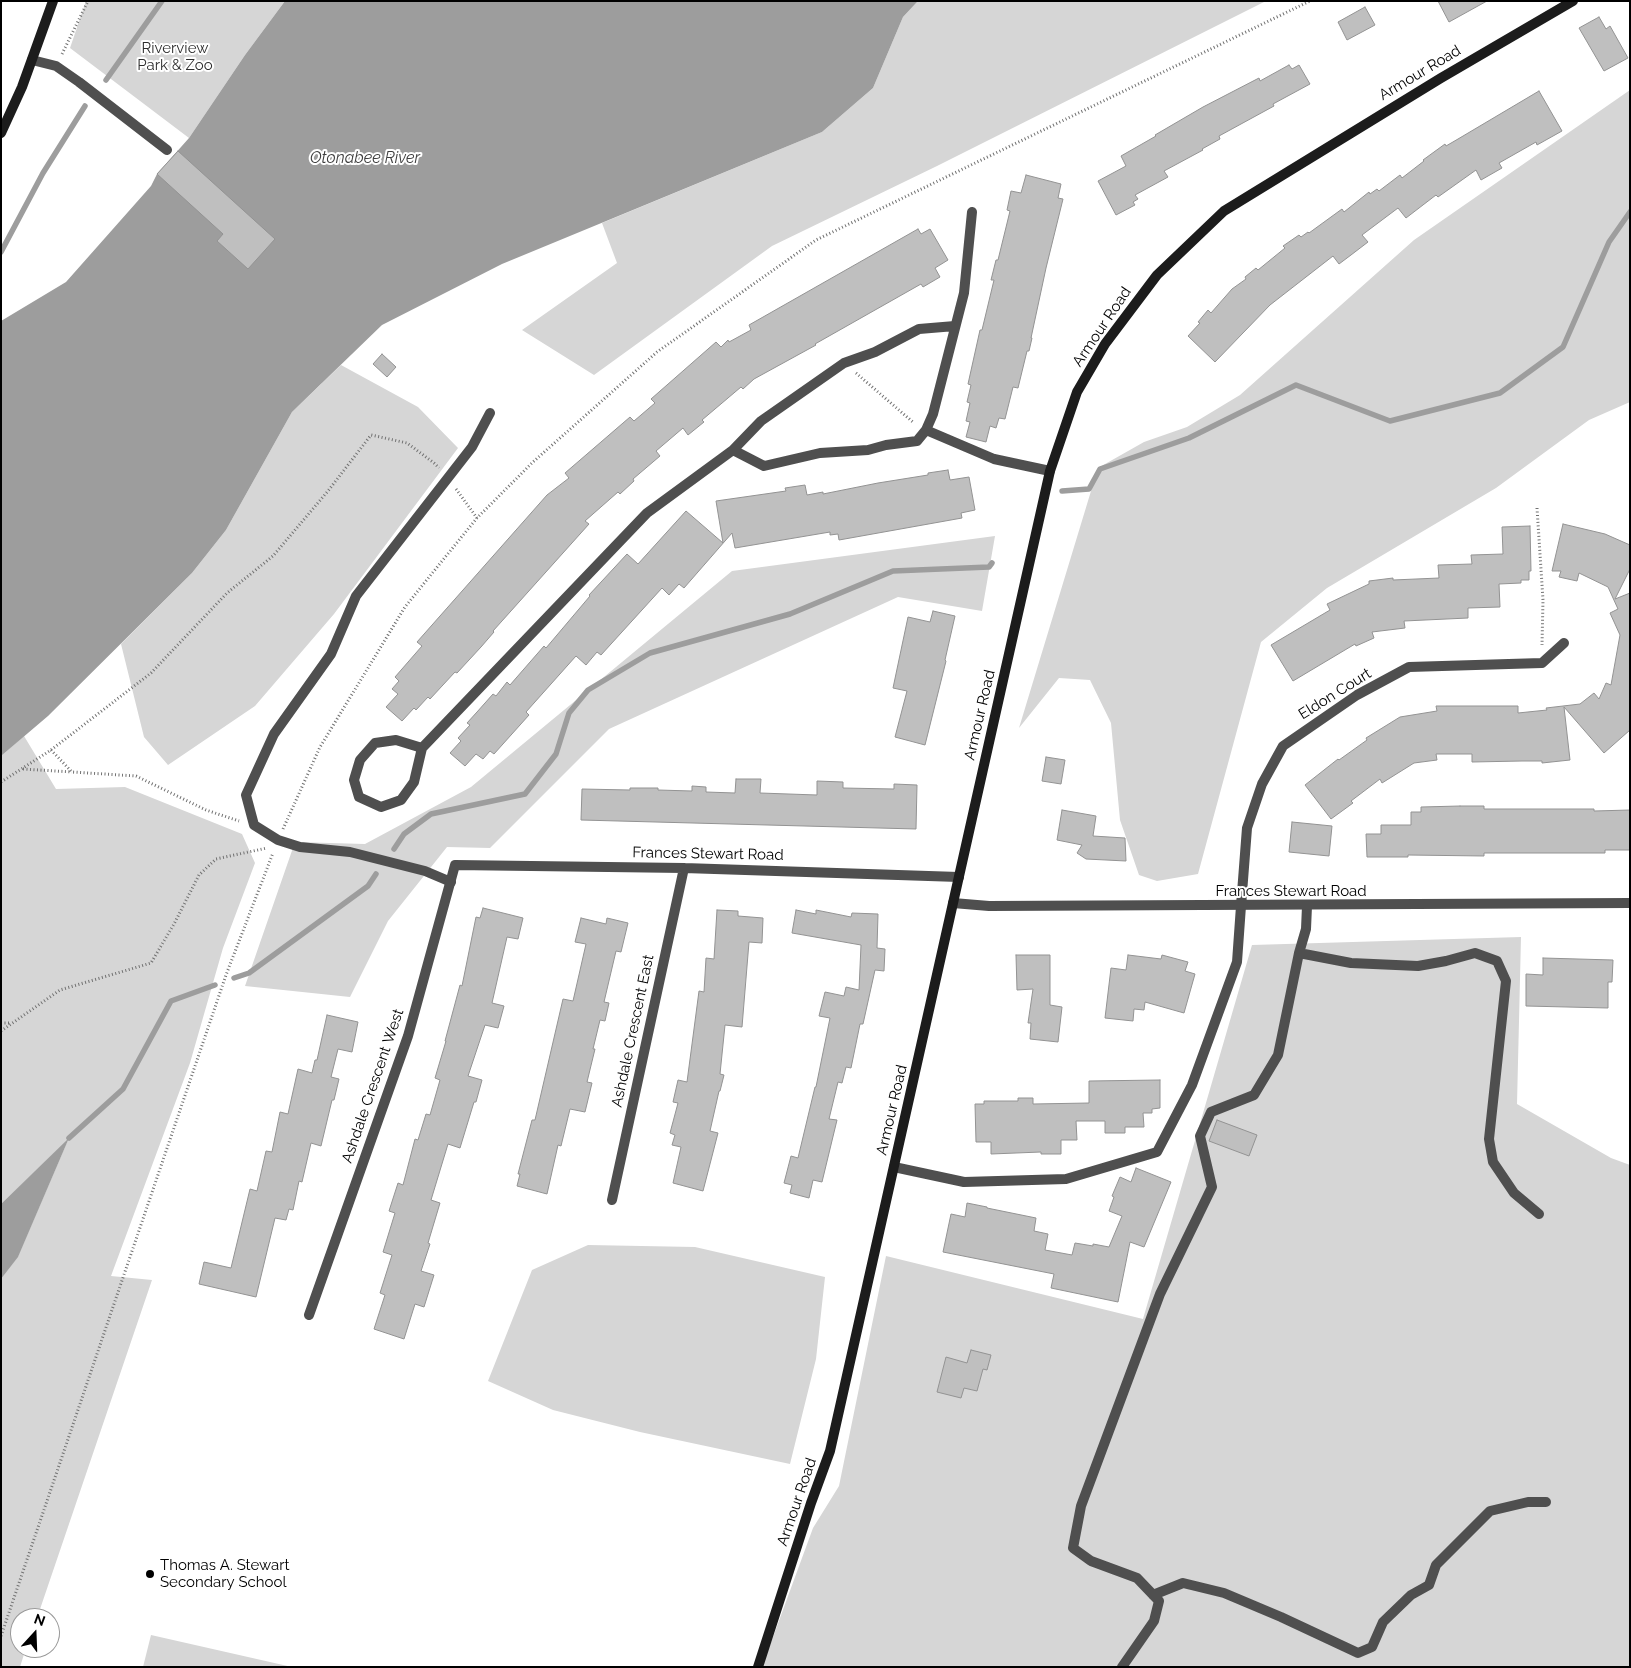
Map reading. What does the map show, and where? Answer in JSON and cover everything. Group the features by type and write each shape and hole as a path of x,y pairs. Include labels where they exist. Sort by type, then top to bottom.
{"main road":[{"path":"1,133 22,87 53,1"},
{"name":"Armour Road","path":"758,1667 811,1503 830,1451 1050,470 1077,392 1105,344 1156,275 1224,211 1441,78 1573,1"}],"street":[{"path":"32,60 56,66 167,150"},
{"path":"733,450 764,466 820,453 868,450 886,445 917,441 926,430 933,414 964,293 972,212"},
{"path":"422,748 396,740 375,743 360,760 354,780 359,798 381,806 401,800 414,782 422,748 647,513 733,450 761,421 844,363 875,352 919,329 955,326"},
{"path":"451,882 424,871 350,852 300,847 278,840 254,825 246,796 274,734 331,654 356,596 472,447 490,413"},
{"path":"926,430 994,459 1050,470"},
{"path":"1542,663 1564,643"},
{"name":"Eldon Court","path":"894,1167 964,1182 1066,1179 1157,1152 1192,1085 1237,962 1247,828 1262,784 1283,746 1356,696 1410,668 1542,663"},
{"name":"Frances Stewart Road","path":"455,865 684,868 959,877"},
{"name":"Ashdale Crescent West","path":"309,1315 408,1036 455,865"},
{"name":"Ashdale Crescent East","path":"612,1200 684,868"},
{"name":"Frances Stewart Road","path":"953,903 989,906 1630,903"},
{"path":"1122,1667 1154,1621 1159,1601 1137,1578 1091,1561 1073,1548 1080,1506 1160,1294 1212,1187 1200,1136 1211,1112 1254,1095 1278,1055 1306,929 1308,906"},
{"path":"1300,953 1351,963 1418,966 1475,953 1496,961 1506,981 1489,1139 1494,1162 1514,1193 1539,1214"},
{"path":"1153,1595 1183,1583 1205,1587 1281,1617 1358,1652 1372,1647 1383,1622 1411,1595 1429,1585 1436,1565 1490,1511 1528,1502 1546,1502"}],"path":[{"path":"56,66 88,1"},
{"path":"278,840 320,747 405,607 477,518 534,462 657,352 816,240 1310,1"},
{"path":"844,363 912,422 926,430"},
{"path":"1,782 51,750 152,673 227,593 273,556 328,491 371,435 407,443 434,463 477,518"},
{"path":"1537,508 1543,600 1542,663"},
{"path":"51,750 72,772"},
{"path":"22,769 136,776 206,810 254,825"},
{"path":"1,1031 11,1022 60,990 151,963 174,924 199,875 216,859 275,847 219,996 1,1636"},
{"path":"1,1024 11,1022"}],"green space":[{"name":"Riverview Park & Zoo","path":"86,1 285,1 245,55 189,138 70,48"},
{"path":"918,1 1266,1 937,166 772,246 594,375 522,330 617,263 602,223 822,132 873,88 903,17"},
{"path":"1630,90 1630,402 1589,420 1496,488 1327,588 1261,642 1198,874 1157,881 1139,875 1120,820 1111,723 1090,680 1059,678 1019,728 1098,468 1144,442 1187,427 1240,395 1414,240"},
{"path":"341,365 418,407 458,448 334,614 255,706 168,765 144,737 121,644 192,573 226,530 292,412"},
{"path":"995,536 982,611 898,597 609,729 490,848 447,847 388,921 350,997 245,986 295,842 365,844 471,787 732,571"},
{"path":"24,736 56,789 125,787 242,834 255,863 223,948 190,1063 111,1276 152,1280 40,1608 10,1608 10,1658 23,1658 20,1667 1,1667 1,1279 18,1256 68,1140 1,1204 1,756"},
{"path":"1521,937 1517,1104 1611,1158 1630,1165 1630,1667 762,1667 813,1528 839,1486 886,1256 1143,1319 1252,945"},
{"path":"588,1245 695,1247 825,1277 816,1359 790,1464 640,1432 553,1410 488,1381 532,1270"},
{"path":"151,1635 292,1667 143,1667"}],"water":[{"name":"Otonabee River","path":"285,1 918,1 903,17 873,88 822,132 502,264 382,325 292,412 226,530 192,573 48,716 1,756 1,321 66,282 151,186 157,174 189,138 245,55"},
{"path":"69,1138 18,1257 1,1279 1,1204"}],"building":[{"path":"1438,1 1487,1 1449,22"},
{"path":"1365,7 1375,25 1347,40 1338,22"},
{"path":"1599,17 1606,29 1610,26 1628,58 1604,71 1579,28"},
{"path":"1289,65 1292,69 1299,65 1310,84 1219,136 1220,139 1203,150 1164,171 1168,177 1135,195 1138,199 1133,202 1135,205 1116,215 1098,181 1126,166 1121,156 1203,107 1259,78 1260,81"},
{"path":"1539,91 1562,131 1537,145 1536,142 1499,163 1502,168 1481,180 1476,170 1438,197 1436,195 1406,218 1398,208 1362,235 1368,242 1351,255 1339,264 1333,256 1270,305 1215,362 1188,336 1200,323 1198,322 1208,310 1211,313 1232,289 1246,279 1245,277 1256,268 1258,270 1285,248 1283,246 1299,235 1301,237 1309,233 1342,209 1344,212 1369,192 1370,194 1377,189 1379,191 1400,175 1402,178 1445,144 1446,146"},
{"path":"178,151 275,239 248,269 217,241 223,234 157,174"},
{"path":"1026,175 1061,184 1058,198 1063,199 1046,268 1029,351 1027,351 1018,388 1013,387 1005,419 999,418 996,428 990,426 986,442 966,437 970,422 966,421 970,403 967,402 971,385 968,384 994,280 991,280 1010,211 1007,210 1011,191 1021,193"},
{"path":"918,229 921,234 930,229 948,260 935,268 940,277 923,287 921,284 754,379 743,389 741,387 702,420 704,422 688,435 683,428 656,451 660,456 633,479 634,481 620,494 618,492 585,521 589,524 493,631 481,647 430,699 428,697 416,710 414,708 402,721 386,707 398,694 392,689 399,681 395,677 422,646 417,642 547,495 569,478 565,473 630,417 634,421 655,403 651,399 716,342 721,347 728,340 729,342 751,330 749,325"},
{"path":"382,354 396,367 387,377 373,364"},
{"path":"948,470 950,480 969,477 975,510 961,513 962,518 839,540 838,534 830,535 830,532 735,548 732,533 684,588 679,584 669,595 662,588 601,655 597,652 586,665 576,656 526,712 529,715 494,754 490,751 483,759 476,754 465,766 450,753 461,741 458,738 470,725 467,723 493,694 496,696 507,682 510,685 544,646 546,648 589,595 627,554 638,564 686,511 723,543 716,501 786,491 785,488 805,485 807,495 823,492 823,494"},
{"path":"1563,524 1605,534 1630,545 1630,569 1615,599 1630,593 1630,730 1604,753 1564,707 1570,760 1542,763 1542,761 1472,762 1472,754 1436,754 1437,760 1414,763 1382,783 1380,779 1351,801 1353,803 1331,819 1305,785 1338,759 1367,740 1366,738 1400,717 1437,711 1436,706 1518,706 1518,713 1547,710 1546,708 1580,704 1594,693 1599,699 1606,683 1611,685 1620,635 1610,613 1618,609 1608,587 1579,573 1577,581 1559,577 1561,571 1552,571"},
{"path":"1530,526 1531,571 1529,571 1529,580 1521,580 1521,583 1499,584 1500,607 1468,608 1468,618 1404,621 1405,628 1372,632 1374,638 1356,646 1355,644 1293,681 1271,645 1330,610 1327,604 1369,584 1369,581 1393,578 1393,580 1439,578 1438,565 1472,564 1471,555 1503,554 1502,527"},
{"path":"933,611 955,616 925,745 895,737 907,691 893,688 908,617 930,622"},
{"path":"1046,757 1065,760 1061,784 1042,781"},
{"path":"736,779 761,779 760,793 817,795 817,781 843,782 843,788 894,789 894,784 917,785 916,829 581,820 582,789 630,790 630,788 658,788 658,790 692,791 692,786 706,787 706,792 735,793"},
{"path":"1484,806 1484,809 1630,810 1630,850 1605,850 1605,853 1484,853 1484,856 1408,855 1408,857 1367,857 1366,834 1381,834 1381,825 1411,825 1411,812 1421,812 1421,807"},
{"path":"1062,810 1096,816 1093,836 1125,838 1126,861 1086,859 1077,853 1082,845 1057,840"},
{"path":"1292,822 1332,826 1329,856 1289,852"},
{"path":"483,908 523,918 518,939 507,937 492,1003 504,1006 498,1028 485,1025 468,1076 482,1080 476,1102 474,1102 460,1148 448,1144 431,1200 440,1203 421,1271 434,1275 424,1307 415,1304 404,1339 374,1329 385,1295 380,1293 392,1255 383,1252 395,1213 389,1211 398,1183 403,1185 415,1139 418,1140 426,1114 430,1115 440,1080 435,1078 460,985 462,986 476,917 480,918"},
{"path":"717,910 738,911 738,916 763,918 762,943 749,942 742,1027 725,1025 720,1074 724,1075 710,1131 718,1133 703,1191 673,1183 681,1147 672,1145 675,1135 670,1133 678,1103 673,1102 678,1080 687,1082 699,991 704,992 706,958 714,959"},
{"path":"796,910 816,914 816,910 851,917 852,913 878,914 877,948 885,949 884,971 875,970 863,1024 860,1024 851,1068 846,1067 842,1083 838,1082 829,1119 837,1120 822,1182 813,1180 809,1198 790,1193 792,1185 784,1183 791,1156 798,1158 816,1087 830,1018 819,1016 825,992 844,996 846,987 859,990 861,945 792,933"},
{"path":"581,918 606,924 607,918 628,923 621,952 616,951 604,1002 609,1003 605,1021 600,1020 593,1049 595,1049 587,1082 592,1083 585,1112 570,1109 561,1146 558,1145 547,1194 517,1186 520,1174 518,1174 532,1120 535,1120 563,999 573,1001 586,944 575,942"},
{"path":"1016,955 1050,955 1050,1005 1062,1007 1058,1042 1030,1039 1031,1023 1028,1023 1033,989 1017,990"},
{"path":"1128,955 1161,959 1162,955 1188,962 1185,971 1195,974 1184,1013 1145,1002 1144,1010 1134,1009 1133,1021 1105,1018 1111,968 1126,970"},
{"path":"1543,958 1613,960 1612,982 1608,982 1608,1008 1526,1006 1526,974 1543,975"},
{"path":"327,1015 358,1022 352,1052 338,1049 331,1077 339,1079 321,1146 311,1143 302,1182 299,1181 293,1210 289,1209 286,1220 275,1218 256,1297 199,1284 204,1262 231,1268 250,1189 257,1191 266,1151 272,1152 280,1112 288,1114 298,1069 312,1073 315,1060 317,1060"},
{"path":"1160,1080 1160,1108 1152,1109 1152,1113 1143,1113 1144,1127 1125,1127 1125,1133 1105,1133 1105,1121 1076,1121 1077,1140 1061,1140 1061,1154 1041,1154 1041,1152 991,1154 991,1142 976,1142 975,1104 984,1104 984,1101 1018,1101 1018,1098 1033,1098 1033,1104 1089,1103 1089,1081"},
{"path":"1217,1120 1257,1135 1249,1156 1209,1141"},
{"path":"1136,1168 1171,1182 1144,1247 1130,1242 1118,1302 1051,1288 1054,1274 943,1252 951,1214 965,1217 967,1203 1036,1218 1034,1231 1048,1234 1045,1250 1072,1255 1075,1243 1109,1247 1122,1216 1109,1211 1114,1197 1112,1196 1120,1177 1131,1182"},
{"path":"971,1350 991,1355 987,1370 983,1369 977,1391 964,1388 961,1398 937,1392 946,1357 967,1363"}],"waterway":[{"path":"106,80 162,1"},
{"path":"1,252 43,173 85,106"},
{"path":"1062,491 1089,489 1100,469 1189,438 1296,385 1390,421 1500,393 1563,347 1609,242 1630,212"},
{"path":"394,849 404,834 431,814 525,794 556,754 569,713 588,690 650,653 790,614 893,571 989,567 992,563"},
{"path":"234,978 249,973 368,886 376,874"},
{"path":"69,1138 123,1089 171,1001 215,985"}],"place":[{"name":"Thomas A. Stewart Secondary School","path":"150,1574"}]}
